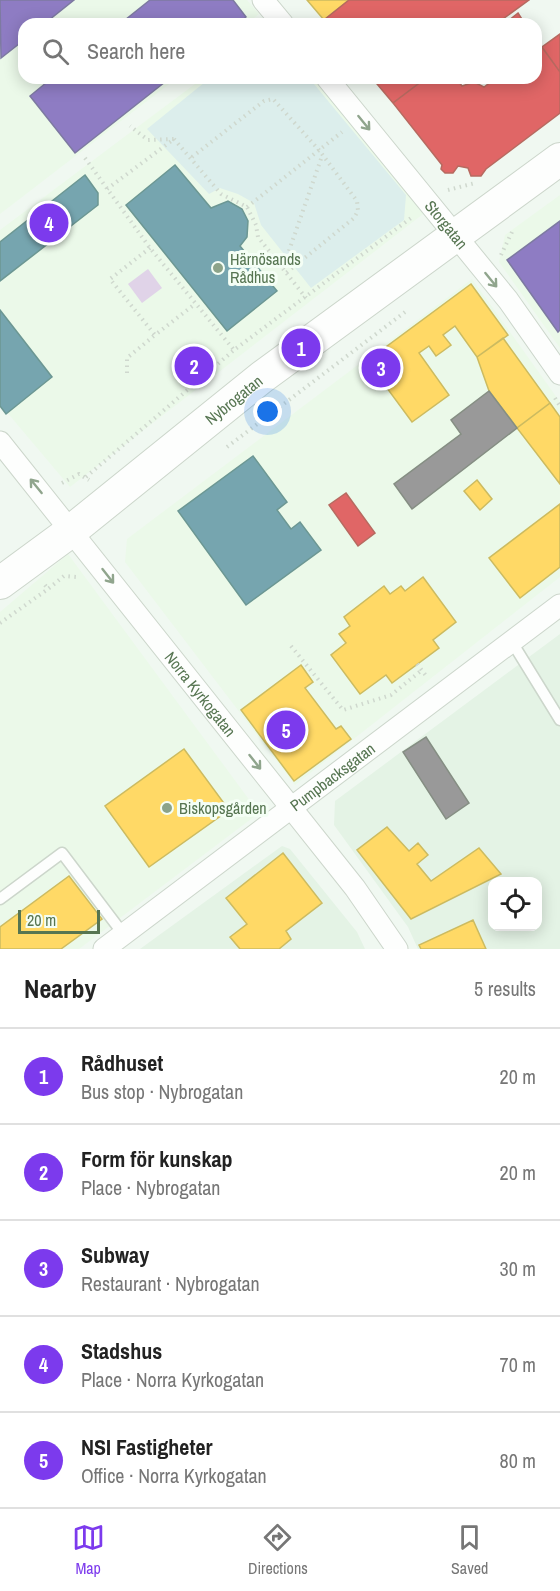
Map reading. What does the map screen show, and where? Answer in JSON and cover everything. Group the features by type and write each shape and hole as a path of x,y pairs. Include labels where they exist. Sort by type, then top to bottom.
{"main road":[{"name":"Nybrogatan","path":"0,584 71,531 262,377 454,234 560,159"}],"street":[{"path":"263,0 278,18"},
{"name":"Storgatan","path":"332,84 508,300 560,374"},
{"name":"Norra Kyrkogatan","path":"0,442 355,888 397,949"},
{"name":"Pumpbacksgatan","path":"104,949 560,605"}],"lane":[{"path":"512,642 560,720"},
{"path":"0,899 62,853 124,935"}],"path":[{"path":"192,157 264,101 273,99 319,150 357,201 358,211 354,218 284,270"},
{"path":"130,126 148,140 174,139 192,157 221,195 247,207 256,225 258,237 306,298"},
{"path":"247,207 338,136"},
{"path":"107,189 174,139"},
{"path":"284,270 322,155"},
{"path":"85,158 150,248 234,351"},
{"path":"86,477 234,351 450,188 485,182"},
{"path":"474,259 518,228"},
{"path":"501,255 510,234"},
{"path":"150,248 110,279 155,335"},
{"path":"127,373 127,358 195,303"},
{"path":"225,448 411,308"},
{"path":"0,623 48,589"},
{"path":"291,646 343,710 391,695 422,670"},
{"path":"417,664 431,682"}],"shaded area":[{"path":"0,0 247,0 259,14 254,18 18,18 18,84 169,84 0,214"},
{"path":"195,84 318,84 427,211 70,487 0,404 0,230"},
{"path":"203,84 314,84 406,195 404,220 311,288 261,225 254,203 220,188 209,194 147,129"},
{"path":"560,195 560,348 499,262 505,235"},
{"path":"148,269 162,288 142,303 128,284"},
{"path":"472,279 560,402 560,577 295,785 125,562 127,539"},
{"path":"68,554 259,813 79,949 0,949 0,612"},
{"path":"560,634 560,949 418,949 408,927 334,825 335,801"},
{"path":"282,846 290,849 357,932 365,949 140,949"}],"building: Homes":[{"path":"307,0 349,0 326,18 322,18"},
{"path":"471,284 508,335 477,357 455,326 443,335 451,345 436,356 429,346 419,353 449,395 412,422 367,361"},
{"path":"503,338 550,403 517,428 489,391 477,357"},
{"path":"550,403 560,417 560,484 517,428"},
{"path":"477,480 492,499 480,510 464,491"},
{"path":"560,504 560,567 520,598 489,558"},
{"path":"423,577 456,622 433,640 439,648 392,683 386,675 360,694 331,655 346,643 339,634 350,626 344,617 384,586 390,594 401,586 405,591"},
{"path":"301,665 313,682 305,688 336,729 341,726 351,739 294,781 241,710"},
{"name":"Biskopsgården","path":"184,749 229,810 149,867 105,806"},
{"path":"387,827 409,851 418,843 428,855 417,864 431,881 479,848 501,874 488,877 488,880 411,919 357,850"},
{"path":"283,853 322,903 286,931 291,939 279,949 240,949 230,937 247,924 226,898"},
{"path":"69,876 102,919 61,949 0,949 0,927"},
{"path":"473,920 486,949 421,949 419,945"}],"building: Shops":[{"path":"349,0 529,0 504,18 326,18"},
{"path":"518,13 521,18 512,18"},
{"path":"560,34 560,72 542,47"},
{"path":"542,47 560,72 560,113 486,169 481,176 471,176 468,168 458,166 453,173 445,173 441,169 442,165 393,103 418,84 460,84 462,86 478,84 484,87 488,84 542,84"},
{"path":"377,84 418,84 393,103"},
{"path":"346,493 375,533 358,546 329,505"}],"building: Offices":[{"path":"0,0 74,0 52,18 18,18 18,45 1,58"},
{"path":"150,0 233,0 246,17 245,18 128,18"},
{"path":"45,84 162,84 75,153 30,96"},
{"path":"560,221 560,330 558,332 507,260"}],"building: Public":[{"name":"Härnösands Rådhus","path":"175,165 211,208 228,201 242,209 248,221 247,237 240,246 277,291 227,331 126,205"},
{"path":"85,175 98,193 98,205 0,281 0,242"},
{"path":"0,310 52,377 6,414 0,406"},
{"path":"253,456 287,502 277,510 291,529 300,522 321,550 246,605 178,511"}],"building: Industry":[{"path":"489,391 517,428 412,509 394,484 461,434 451,420"},
{"path":"426,737 469,803 446,819 403,752"}],"place":[{"name":"Stadshus","path":"49,223"},
{"name":"Härnösands Rådhus","path":"218,268"},
{"name":"Rådhuset","path":"301,348"},
{"name":"Form för kunskap","path":"194,366"},
{"name":"Subway","path":"381,368"},
{"name":"NSI Fastigheter","path":"286,730"},
{"name":"Biskopsgården","path":"167,808"}]}
